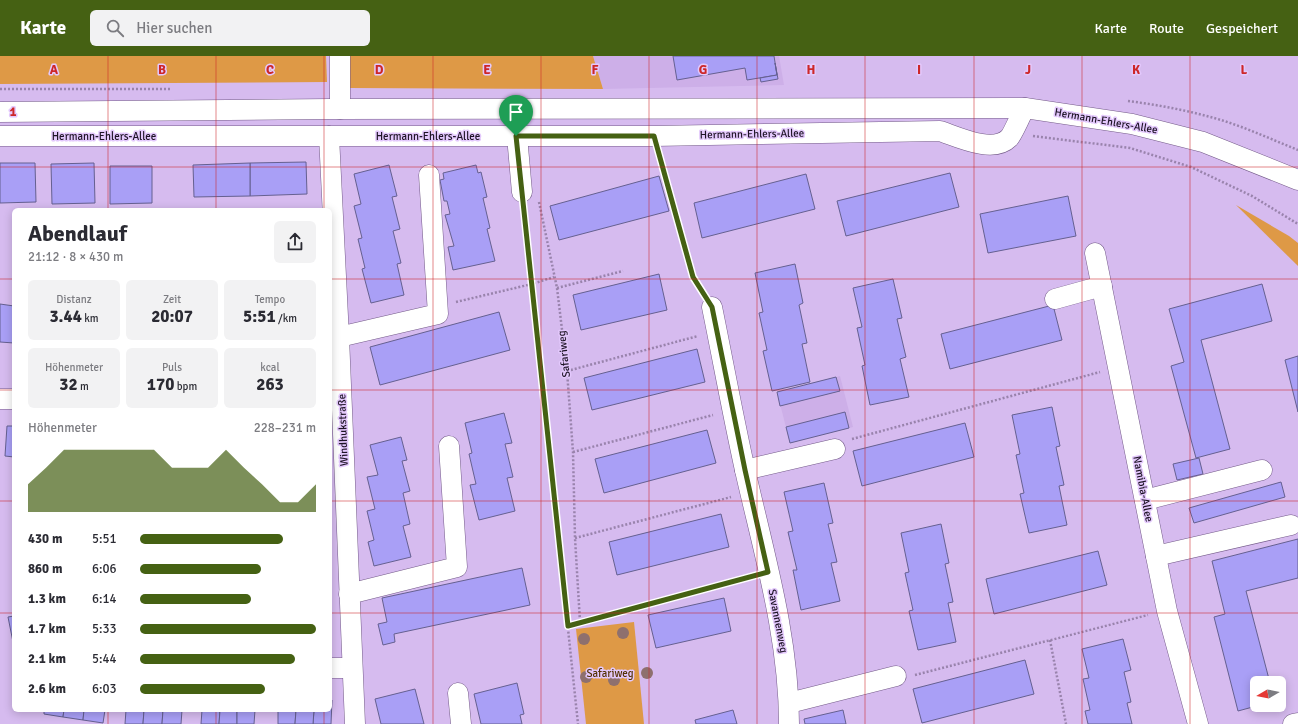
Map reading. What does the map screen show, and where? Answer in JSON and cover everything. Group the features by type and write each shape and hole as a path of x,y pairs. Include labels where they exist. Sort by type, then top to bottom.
{"street":[{"path":"340,56 340,109"},
{"path":"1009,138 1025,108"},
{"name":"Hermann-Ehlers-Allee","path":"0,112 340,109 1025,108 1132,124 1202,142 1298,180"},
{"name":"Hermann-Ehlers-Allee","path":"0,136 654,136 940,131 984,145 997,144 1009,138"},
{"name":"Windhukstraße","path":"329,136 339,337 336,406 349,594 355,724"},
{"path":"516,136 530,194"},
{"path":"339,337 438,314 429,175"},
{"name":"Namibia-Allee","path":"1095,253 1167,611 1198,724"},
{"path":"1055,300 1102,286"},
{"name":"Savannenweg","path":"712,307 745,470 781,629 787,666 789,724"},
{"path":"0,399 12,399"},
{"path":"349,594 457,568 449,446"},
{"path":"745,470 835,449"},
{"path":"1145,500 1262,470"},
{"path":"1156,556 1291,525"},
{"path":"332,668 352,668"},
{"path":"789,703 896,676"},
{"path":"458,693 461,724"},
{"path":"1293,724 1298,722"}],"path":[{"path":"0,89 172,88"},
{"path":"654,136 693,277 712,307"},
{"path":"1009,138 1030,136 1130,148 1191,167 1252,196 1298,224"},
{"path":"530,194 532,284 578,724"},
{"name":"Safariweg","path":"530,194 557,288 567,371 573,452 575,538 580,622"},
{"path":"557,288 623,271"},
{"path":"438,306 532,284 554,277"},
{"path":"567,371 716,331"},
{"path":"835,449 842,442 1103,371 1119,368"},
{"path":"573,452 733,410"},
{"path":"575,538 750,492"},
{"path":"568,626 768,572"},
{"path":"896,676 914,675 1167,611"},
{"path":"1050,640 1066,724"}],"shaded area":[{"path":"593,56 779,56 784,85 603,89"},
{"path":"840,376 853,427 790,443 777,392"}],"green space":[{"path":"0,56 326,56 327,82 0,84"},
{"path":"347,56 593,56 603,89 348,88"},
{"path":"1236,205 1289,236 1298,243 1298,266"},
{"name":"Safariweg","path":"634,622 644,724 586,724 576,629"}],"building":[{"path":"673,56 774,56 777,75 747,80 745,68 677,80"},
{"path":"775,63 778,79 761,82 760,78 777,75"},
{"path":"306,162 307,194 250,196 250,163"},
{"path":"0,163 35,163 36,202 0,203"},
{"path":"94,163 95,203 52,204 51,164"},
{"path":"250,163 250,196 194,197 193,165"},
{"path":"389,165 397,196 392,197 400,229 393,231 401,263 397,264 404,295 371,303 362,269 365,268 358,239 362,238 354,206 361,204 354,174"},
{"path":"476,165 478,173 481,172 487,197 483,198 490,228 487,229 495,261 453,270 448,247 454,246 445,215 450,214 447,201 444,201 440,180 444,179 443,173"},
{"path":"110,166 152,166 152,203 110,204"},
{"path":"950,173 959,207 846,236 837,201"},
{"path":"806,174 815,209 702,238 694,203"},
{"path":"659,176 669,211 559,240 550,206"},
{"path":"1068,196 1076,236 988,253 980,214"},
{"path":"795,264 803,303 799,305 807,343 802,344 810,382 772,391 763,351 767,350 759,313 763,312 755,273"},
{"path":"659,274 667,310 581,330 573,295"},
{"path":"893,279 902,318 897,319 906,357 900,359 909,397 870,405 862,366 865,365 857,328 862,327 853,288"},
{"path":"1262,284 1272,321 1201,340 1230,449 1196,458 1171,366 1184,362 1169,309"},
{"path":"0,304 12,306 12,343 0,342"},
{"path":"1053,305 1062,340 950,369 941,334"},
{"path":"499,312 510,350 380,385 370,347"},
{"path":"697,349 705,382 592,410 584,378"},
{"path":"1298,356 1298,412 1285,360"},
{"path":"836,377 840,391 780,406 777,392"},
{"path":"1052,407 1060,446 1056,447 1064,485 1059,486 1067,525 1029,533 1020,494 1024,493 1016,455 1020,454 1012,415"},
{"path":"845,412 849,428 790,443 786,427"},
{"path":"504,413 512,443 505,444 513,477 507,478 515,511 479,520 470,485 476,484 469,454 472,453 465,423"},
{"path":"965,423 974,457 862,486 853,451"},
{"path":"7,426 12,426 12,457 5,456"},
{"path":"707,430 716,463 604,493 595,459"},
{"path":"401,437 407,460 402,461 410,491 403,493 410,524 403,526 411,557 374,566 368,542 374,540 367,511 375,509 367,477 378,475 370,445"},
{"path":"1199,458 1203,474 1177,480 1173,464"},
{"path":"1281,482 1285,497 1194,523 1189,508"},
{"path":"824,483 833,523 828,524 837,562 831,563 840,601 801,610 793,570 797,570 788,532 793,531 784,492"},
{"path":"721,514 729,547 617,575 609,542"},
{"path":"941,524 949,563 945,564 953,602 948,603 956,642 918,650 909,611 913,610 905,573 909,572 901,533"},
{"path":"1298,539 1298,578 1246,591 1268,676 1250,676 1250,708 1238,711 1214,617 1225,614 1212,561"},
{"path":"1098,551 1107,585 994,614 986,579"},
{"path":"522,568 530,605 394,634 395,642 383,645 378,624 387,622 382,598"},
{"path":"724,598 731,631 656,648 648,615"},
{"path":"12,616 12,637 8,617"},
{"path":"1123,639 1131,670 1124,672 1131,702 1127,703 1132,724 1088,724 1085,711 1090,710 1083,679 1089,678 1082,649"},
{"path":"1025,660 1034,694 922,723 913,689"},
{"path":"517,683 524,714 520,715 522,724 481,724 474,694"},
{"path":"415,689 424,724 381,724 375,699"},
{"path":"733,710 737,724 696,724 695,720"},
{"path":"843,710 846,724 805,724 804,719"},
{"path":"44,712 64,712 63,717 44,714"},
{"path":"64,712 84,712 83,720 63,717"},
{"path":"84,712 105,712 103,723 83,720"},
{"path":"126,712 144,712 143,724 125,724"},
{"path":"144,712 163,712 162,724 143,724"},
{"path":"163,712 182,712 181,724 162,724"},
{"path":"202,712 220,712 219,724 201,724"},
{"path":"220,712 237,712 237,724 219,724"},
{"path":"237,712 255,712 254,724 237,724"},
{"path":"278,712 296,712 295,724 278,724"},
{"path":"296,712 314,712 313,724 295,724"},
{"path":"314,712 332,712 331,724 313,724"}],"route":[{"path":"516,136 654,136 693,277 712,307 745,470 768,572 568,626 516,136"}]}
